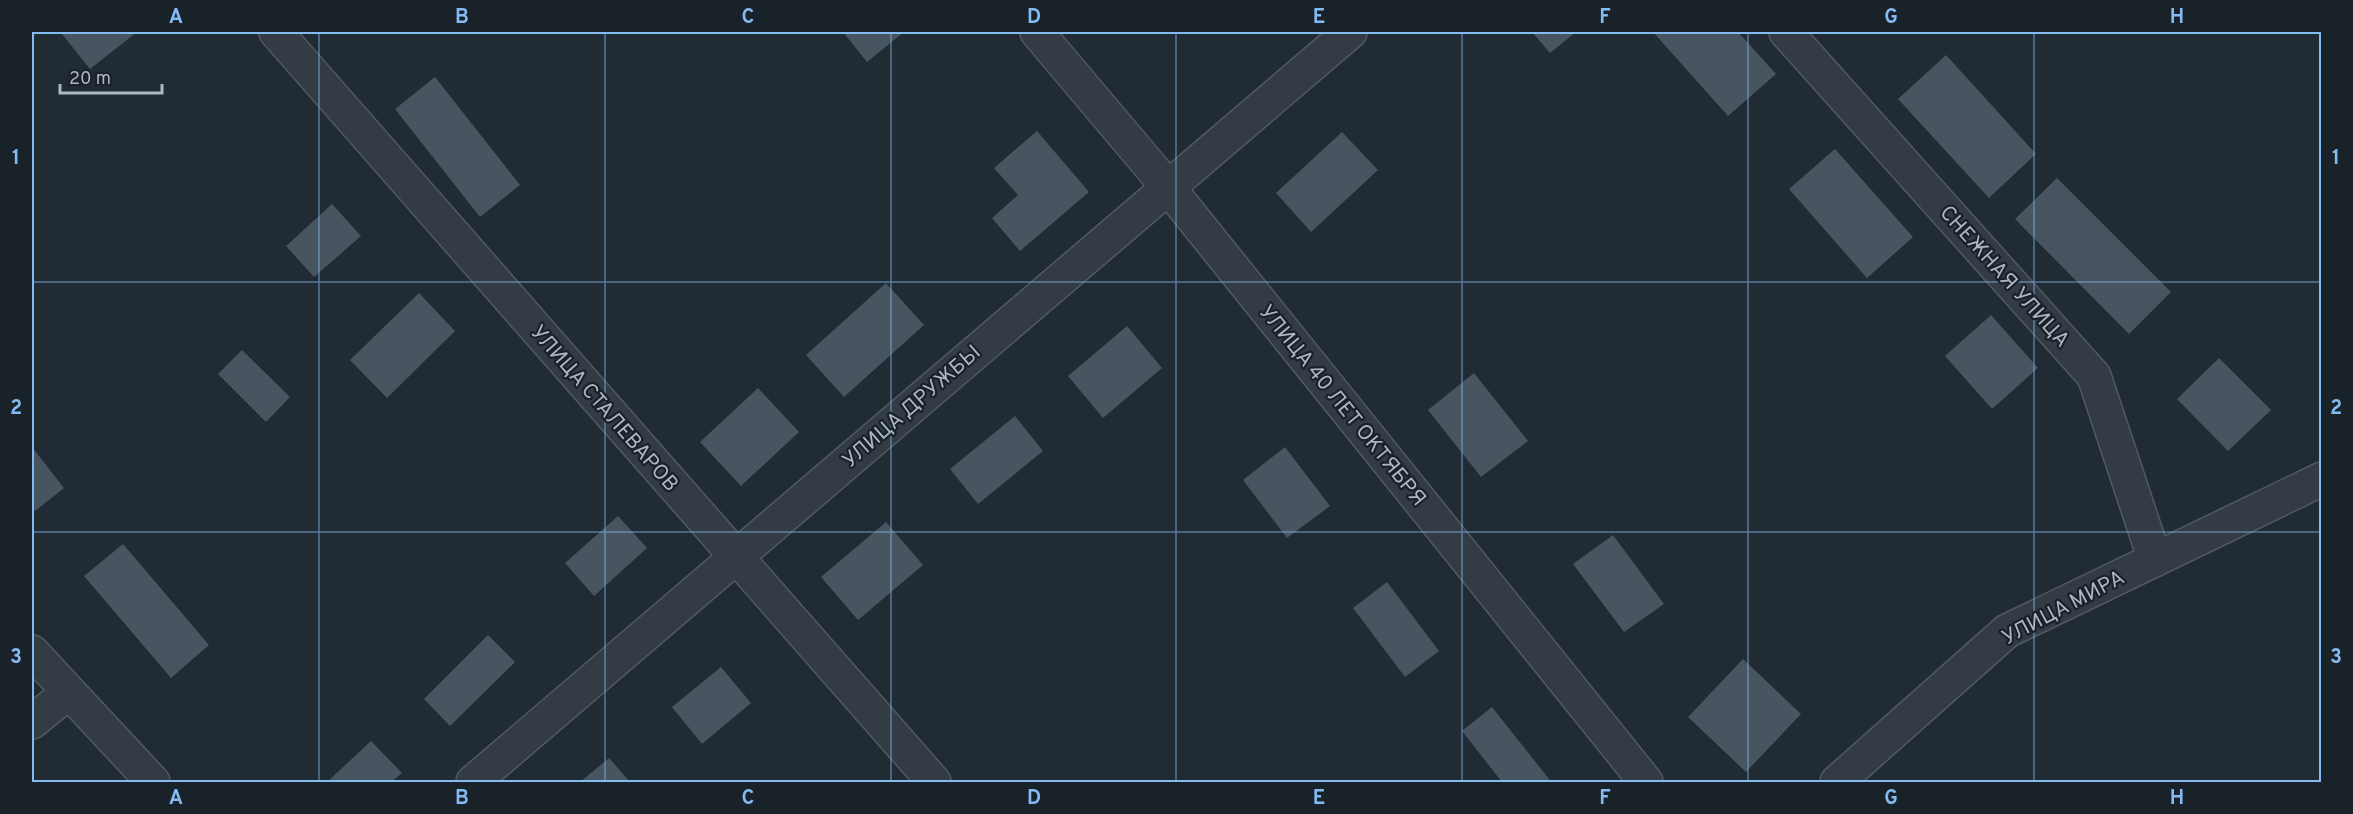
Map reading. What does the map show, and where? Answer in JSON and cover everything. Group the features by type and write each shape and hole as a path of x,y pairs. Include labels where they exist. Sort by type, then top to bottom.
{"street":[{"name":"УЛИЦА СТАЛЕВАРОВ","path":"276,32 934,783"},
{"name":"УЛИЦА 40 ЛЕТ ОКТЯБРЯ","path":"1036,32 1167,186 1646,783"},
{"name":"УЛИЦА ДРУЖБЫ","path":"473,783 1167,186 1350,32"},
{"name":"СНЕЖНАЯ УЛИЦА","path":"1786,32 2094,376 2155,560"},
{"name":"УЛИЦА МИРА","path":"1837,783 2007,631 2322,479"},
{"path":"32,652 153,783"},
{"path":"32,722 69,692"}],"building":[{"path":"65,32 137,32 90,69 62,34"},
{"path":"843,32 904,32 867,62"},
{"path":"1532,32 1576,32 1550,53"},
{"path":"1653,32 1738,32 1776,74 1728,116"},
{"path":"1946,55 2036,154 1989,198 1898,99"},
{"path":"435,77 520,185 480,217 395,109"},
{"path":"1037,131 1089,192 1020,251 992,218 1018,195 994,168"},
{"path":"1342,132 1378,170 1311,232 1276,193"},
{"path":"1835,149 1913,237 1867,278 1789,189"},
{"path":"2057,178 2171,292 2129,334 2015,219"},
{"path":"332,204 361,236 314,277 286,246"},
{"path":"886,283 924,325 844,397 806,355"},
{"path":"419,293 455,331 387,398 350,360"},
{"path":"1991,315 2038,368 1992,409 1945,356"},
{"path":"1127,326 1162,368 1103,418 1068,376"},
{"path":"242,350 290,397 266,422 218,374"},
{"path":"2219,358 2271,410 2228,451 2177,399"},
{"path":"1474,373 1528,441 1481,477 1428,410"},
{"path":"758,388 799,432 741,486 700,442"},
{"path":"1015,416 1043,451 978,504 950,469"},
{"path":"32,447 64,488 35,511 32,506"},
{"path":"1285,447 1330,506 1287,538 1243,480"},
{"path":"618,516 647,548 594,596 565,563"},
{"path":"886,522 923,565 858,620 821,577"},
{"path":"1613,535 1664,604 1624,632 1573,564"},
{"path":"123,544 209,645 171,678 84,576"},
{"path":"1387,582 1439,651 1405,677 1353,608"},
{"path":"488,635 515,662 450,726 424,699"},
{"path":"1743,659 1801,714 1746,772 1688,717"},
{"path":"721,667 751,703 702,744 672,707"},
{"path":"1492,707 1549,779 1545,782 1502,782 1462,731"},
{"path":"371,741 402,773 391,782 327,782"},
{"path":"609,758 630,782 580,782"}]}
